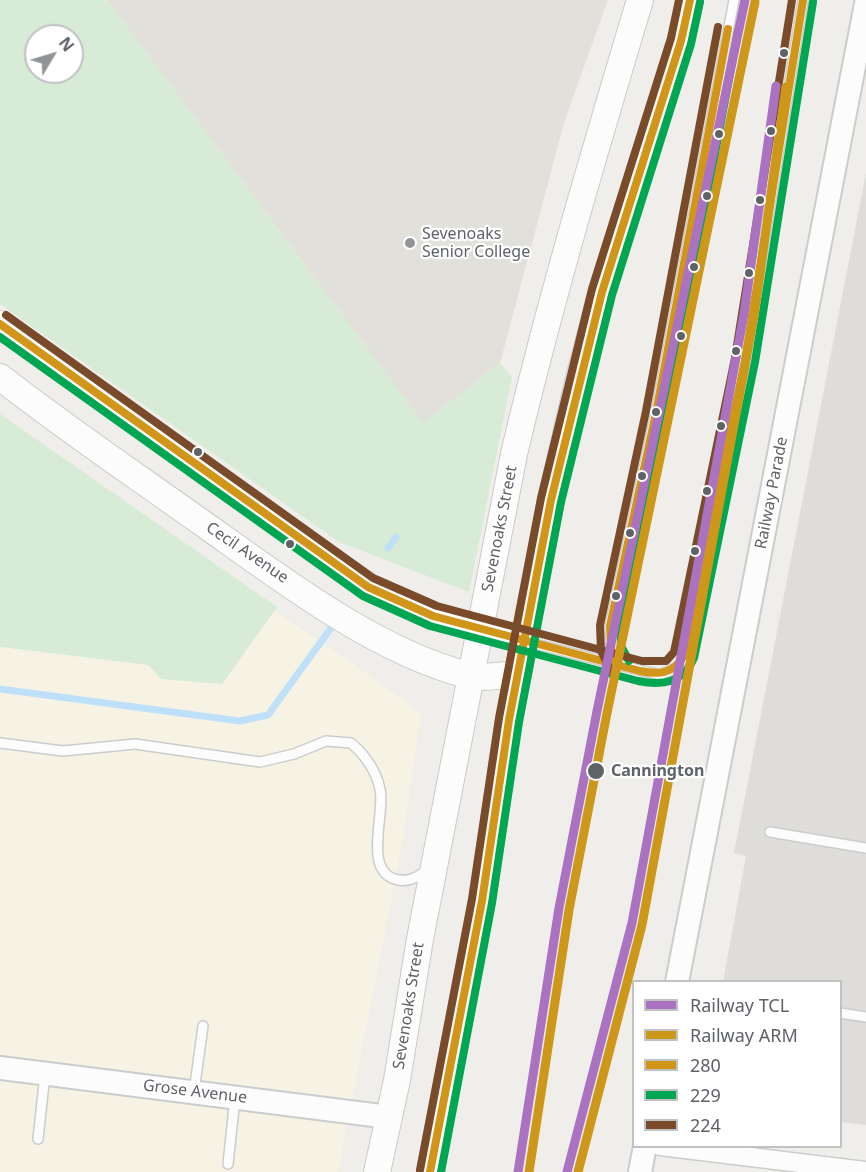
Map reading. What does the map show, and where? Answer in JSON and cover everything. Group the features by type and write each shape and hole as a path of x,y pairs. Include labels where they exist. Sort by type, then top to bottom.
{"main road":[{"name":"Sevenoaks Street","path":"377,1172 514,454 531,380 583,191 640,0"},
{"path":"430,1172 482,901 507,730 551,500 579,378 602,292 681,41 689,1"},
{"path":"0,324 368,587 433,616 525,641"},
{"name":"Cecil Avenue","path":"0,377 38,407 257,561 370,634 406,654 471,676 518,675"}],"street":[{"name":"Railway Parade","path":"677,980 866,4"},
{"name":"Grose Avenue","path":"0,1068 389,1117"},
{"path":"640,1172 645,1148"},
{"path":"688,1148 731,1151 866,1171"}],"lane":[{"path":"621,666 611,649 610,626 656,413 734,0"},
{"path":"525,641 652,674 668,673 678,667 684,656 745,360 803,0"},
{"path":"0,743 63,751 135,744 260,762 294,754 326,741 351,743 368,761 381,791 377,857 381,868 391,878 400,880 419,875 435,861"},
{"path":"770,832 866,848"},
{"path":"842,1013 866,1017"},
{"path":"194,1092 203,1026"},
{"path":"38,1139 45,1074"},
{"path":"228,1164 235,1097"}],"shaded area":[{"name":"Sevenoaks Senior College","path":"107,0 608,0 564,123 500,363 423,423"},
{"path":"866,173 866,1125 842,1122 842,980 723,980 746,856 734,853"},
{"path":"0,423 366,673 421,714 403,839 338,1172 0,1172"}],"green space":[{"path":"0,0 107,0 423,423 500,363 512,377 469,592 339,542 0,304"},
{"path":"0,414 277,607 222,684 161,679 148,665 0,647"}],"waterway":[{"path":"388,548 396,537"},
{"path":"0,689 240,721 268,715 336,621"}],"rail line":[{"name":"TCL","path":"518,1172 559,908 597,711 745,0"},
{"name":"ARM","path":"529,1172 569,910 607,713 755,2"},
{"name":"TCL","path":"567,1172 632,923 744,314 776,86"},
{"name":"ARM","path":"578,1172 642,925 754,316 786,87"}],"transit line":[{"name":"224","path":"420,1170 472,899 499,718 541,498 592,289 671,38 679,0"},
{"name":"280","path":"430,1172 482,901 509,720 551,500 602,292 681,41 690,0"},
{"name":"224","path":"6,315 373,578 437,606 642,661 666,661 674,652 735,358 792,0"},
{"name":"280","path":"0,324 368,587 433,616 640,671 659,673 670,670 684,656 745,360 803,0"},
{"name":"229","path":"441,1172 492,903 519,722 561,502 612,295 691,44 700,2"},
{"name":"229","path":"0,337 363,596 430,626 638,681 656,683 671,681 684,673 694,658 755,362 813,2"},
{"name":"224","path":"611,671 601,651 600,625 646,411 718,27"},
{"name":"280","path":"620,666 611,649 610,626 656,413 728,29"},
{"name":"229","path":"629,661 621,646 621,627 666,415 738,31"}],"place":[{"name":"Sevenoaks Senior College","path":"410,243"},
{"name":"Cannington","path":"596,771"}]}
